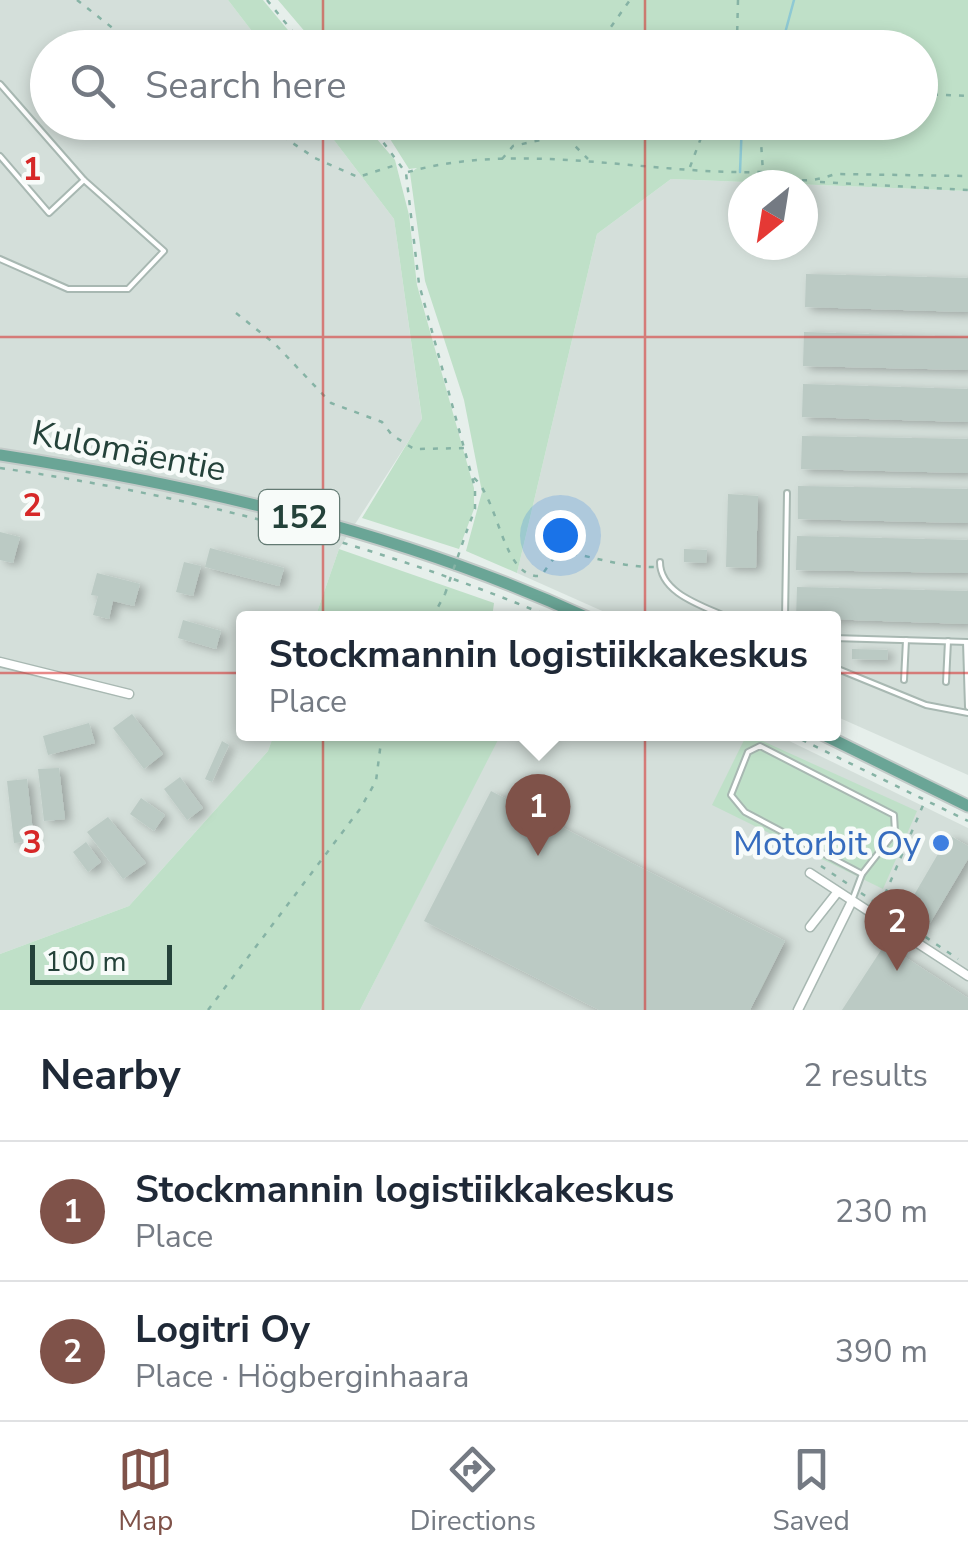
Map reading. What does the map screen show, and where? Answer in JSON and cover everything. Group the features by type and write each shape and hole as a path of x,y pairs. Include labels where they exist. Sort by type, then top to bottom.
{"main road":[{"name":"Kulomäentie","path":"0,455 172,484 257,505 430,557 571,611"},
{"path":"836,741 968,806"}],"street":[{"path":"0,662 129,694"},
{"path":"810,873 836,894 968,976"},
{"path":"810,927 836,894"},
{"path":"798,1010 852,901"}],"lane":[{"path":"0,84 30,118"},
{"path":"0,260 68,289 128,290 164,251 84,180 49,140"},
{"path":"0,156 49,213 84,180"},
{"path":"785,611 787,493"},
{"path":"659,565 669,587 715,611"},
{"path":"841,638 967,642 968,710 926,705 841,671"},
{"path":"904,680 906,640"},
{"path":"946,682 948,641"},
{"path":"852,901 862,874 895,832 894,816 760,746 748,752 731,795 745,812 862,874"}],"path":[{"path":"77,0 115,30"},
{"path":"267,0 291,30"},
{"path":"609,30 630,0"},
{"path":"737,30 738,0"},
{"path":"938,95 968,96"},
{"path":"288,140 315,158 358,177 400,164"},
{"path":"382,140 406,172 419,284 473,477 475,510 436,611"},
{"path":"501,160 514,146 541,140"},
{"path":"573,140 589,160"},
{"path":"690,168 700,140"},
{"path":"762,140 763,170"},
{"path":"406,172 438,164 501,160 589,160 728,171"},
{"path":"818,181 834,174 968,176"},
{"path":"818,182 968,190"},
{"path":"236,313 275,344 332,403 382,422 392,436 414,449 467,448"},
{"path":"0,468 164,498 292,529 536,611"},
{"path":"473,477 489,491 516,566 527,575 540,576 559,551 602,559 618,567 659,565"},
{"path":"531,609 536,596"},
{"path":"208,1010 360,809 376,781 381,741"},
{"path":"804,741 968,821"},
{"path":"880,906 925,801"},
{"path":"821,866 968,965"}],"shaded area":[{"path":"0,0 228,0 251,30 30,30 30,140 334,140 394,219 422,420 339,549 317,611 236,611 236,741 272,741 268,751 129,906 0,954"},
{"path":"671,179 728,181 728,260 818,260 818,185 968,191 968,775 841,719 841,611 602,611 517,573 597,234"},
{"path":"496,741 789,741 968,828 968,1010 360,1010"}],"green space":[{"path":"228,0 263,0 288,30 251,30"},
{"path":"278,0 968,0 968,191 818,185 818,170 728,170 728,181 671,179 597,234 517,573 466,551 482,492 464,400 425,281 410,173 417,168 409,169 391,140 938,140 938,30 304,30"},
{"path":"334,140 378,140 395,160 409,215 417,285 474,488 474,509 459,549 362,518 422,419 394,219"},
{"path":"339,549 494,603 493,611 317,611"},
{"path":"272,741 497,741 360,1010 0,1010 0,954 129,906 268,751"},
{"path":"744,741 762,741 917,811 883,889 712,805"}],"building":[{"path":"806,274 968,278 968,312 805,307"},
{"path":"804,332 968,337 968,370 803,366"},
{"path":"803,384 968,389 968,422 802,417"},
{"path":"802,436 968,439 968,473 801,469"},
{"path":"798,486 968,489 968,523 798,519"},
{"path":"728,494 758,496 756,568 726,567"},
{"path":"0,532 20,537 13,563 0,560"},
{"path":"797,536 968,540 968,573 796,570"},
{"path":"210,548 284,568 279,586 205,567"},
{"path":"684,549 707,550 706,563 684,562"},
{"path":"184,562 201,566 193,596 176,592"},
{"path":"97,573 140,584 134,606 113,601 109,619 93,615 98,596 91,595"},
{"path":"797,587 968,591 968,624 841,620 841,611 796,611"},
{"path":"183,620 221,631 216,649 178,638"},
{"path":"852,649 888,650 887,660 852,659"},
{"path":"132,714 163,754 144,769 113,728"},
{"path":"89,723 95,743 48,755 43,736"},
{"path":"222,741 229,745 212,782 205,779"},
{"path":"59,768 65,819 44,821 38,769"},
{"path":"180,777 203,808 187,820 164,789"},
{"path":"27,779 34,841 14,843 7,781"},
{"path":"491,791 785,941 750,1010 599,1010 424,921"},
{"path":"141,798 165,815 154,831 130,814"},
{"path":"108,817 146,863 123,879 87,832"},
{"path":"949,835 968,846 968,859 930,923 906,909"},
{"path":"86,842 101,862 88,872 73,852"},
{"path":"885,944 968,998 968,1010 842,1010"}],"waterway":[{"path":"786,30 794,0"},
{"path":"740,170 741,140"}],"place":[{"name":"Motorbit Oy","path":"941,843"},
{"name":"Stockmannin logistiikkakeskus","path":"538,856"},
{"name":"Logitri Oy","path":"897,971"}]}
